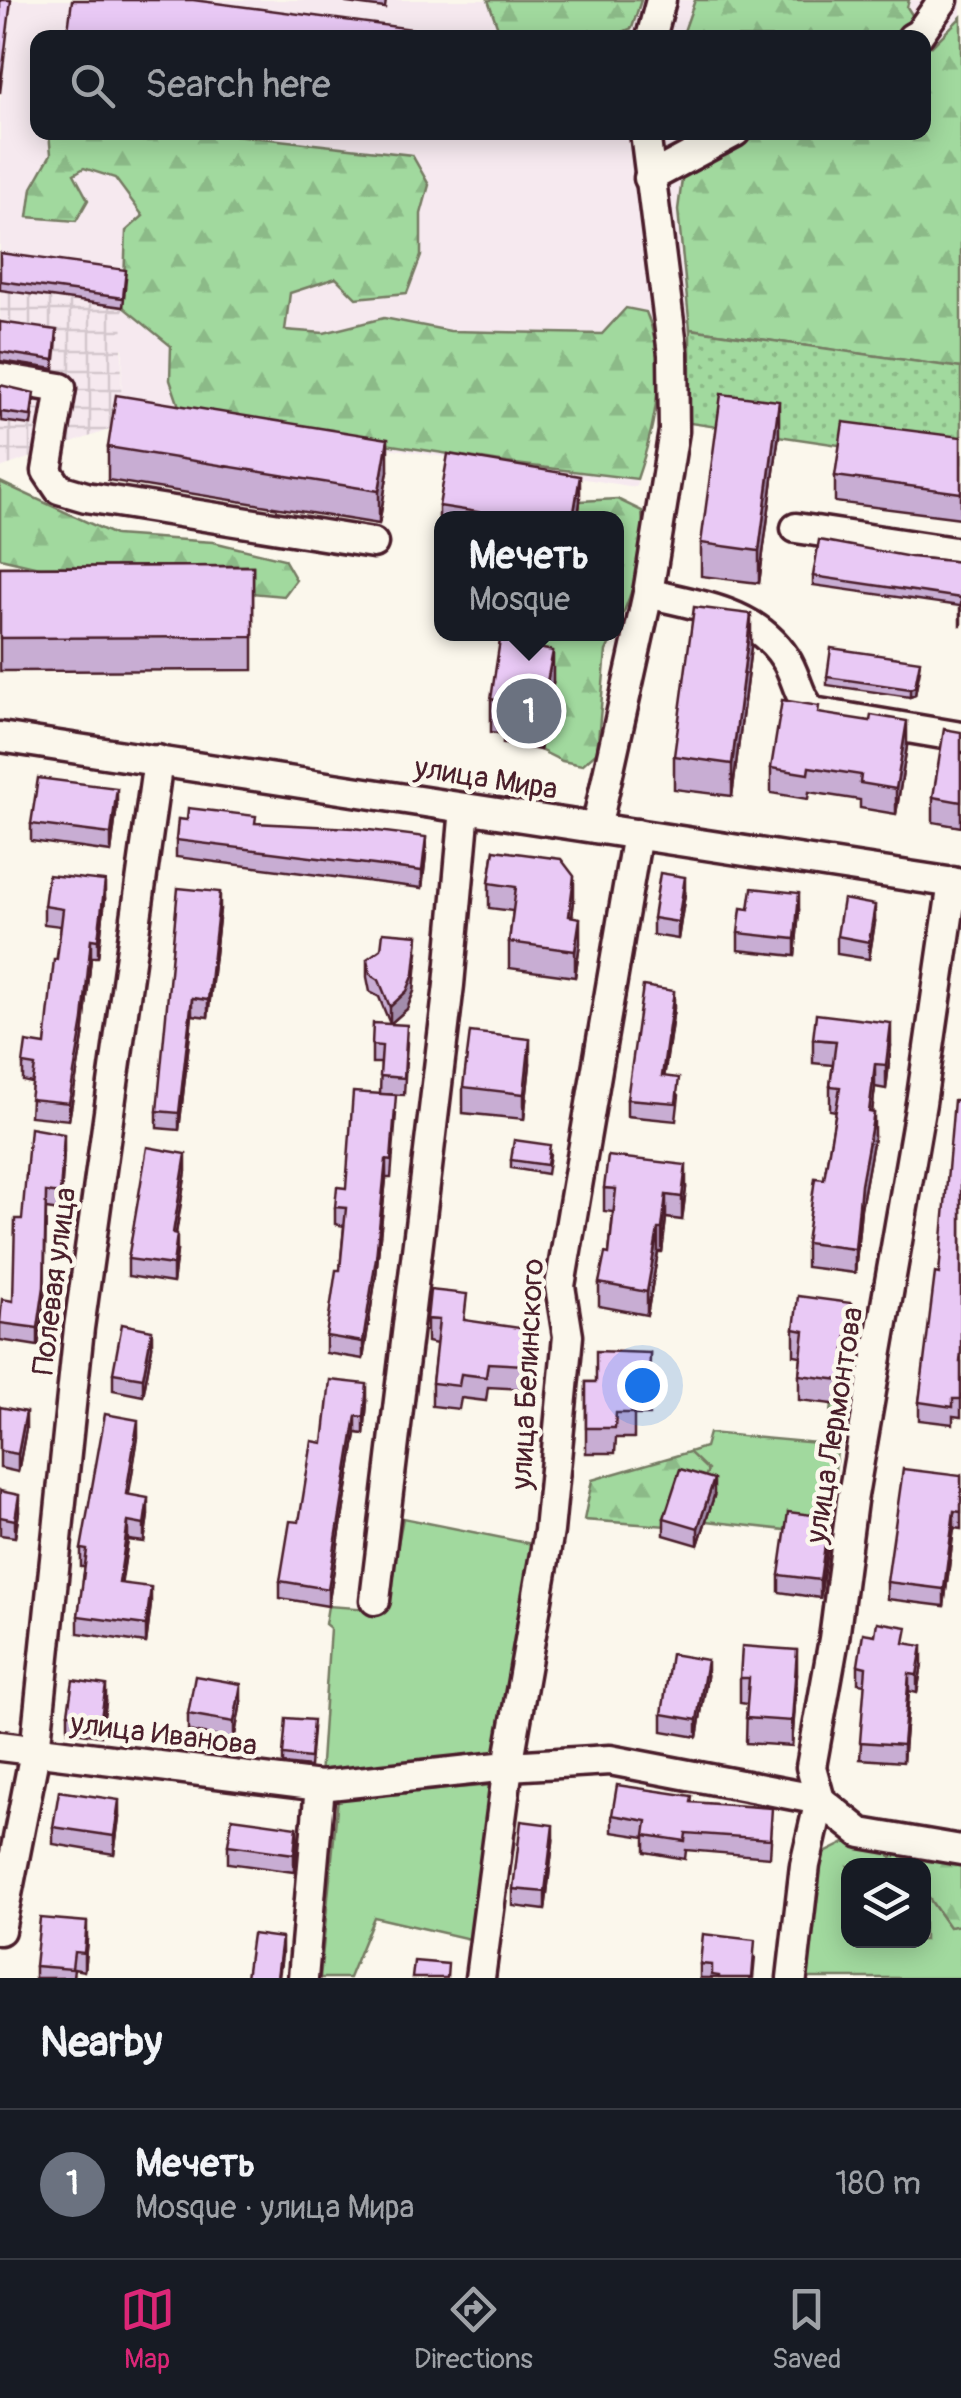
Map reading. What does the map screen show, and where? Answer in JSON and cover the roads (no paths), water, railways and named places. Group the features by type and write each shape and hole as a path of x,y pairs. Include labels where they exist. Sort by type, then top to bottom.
{"street":[{"path":"653,30 661,0"},
{"path":"922,30 942,0"},
{"path":"596,828 648,593 674,431 672,354 646,140"},
{"path":"649,178 719,140"},
{"path":"0,378 61,388 47,471 59,489 373,543"},
{"path":"796,528 961,554"},
{"path":"648,593 736,615 769,636 788,662 800,699 813,712 961,738"},
{"name":"улица Мира","path":"0,738 957,883"},
{"name":"Полевая улица","path":"0,1930 35,1752 79,1328 158,760"},
{"path":"375,1600 449,985 466,808"},
{"name":"улица Белинского","path":"480,1978 508,1766 549,1531 568,1336 560,1286 637,834"},
{"name":"улица Лермонтова","path":"792,1978 805,1865 820,1800 811,1767 957,883"},
{"name":"улица Иванова","path":"0,1746 320,1786 508,1766 610,1760 820,1800"},
{"path":"303,1978 320,1786"},
{"path":"820,1800 861,1833 961,1850"}],"place":[{"name":"Мечеть","path":"529,711"}]}
